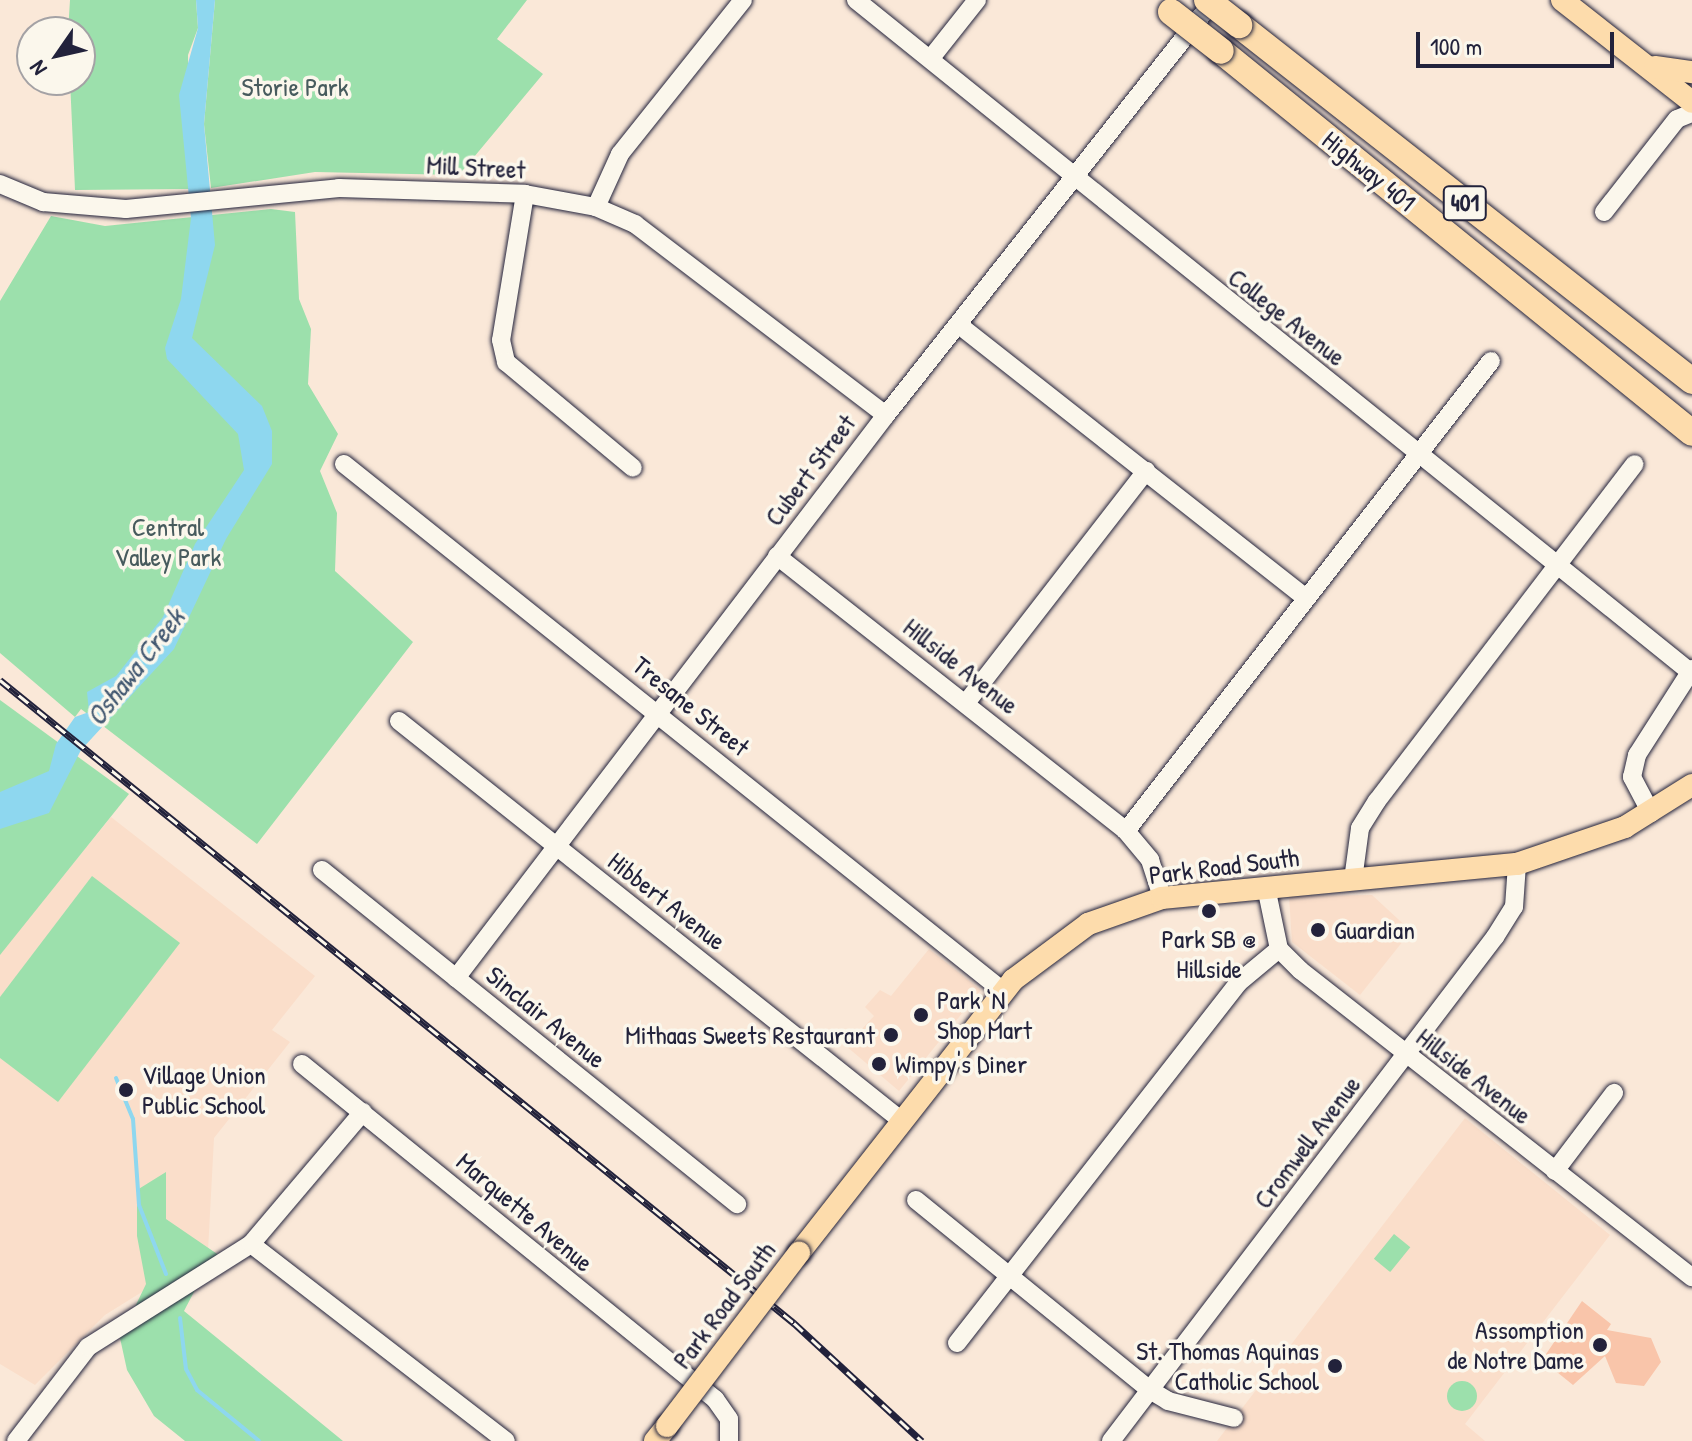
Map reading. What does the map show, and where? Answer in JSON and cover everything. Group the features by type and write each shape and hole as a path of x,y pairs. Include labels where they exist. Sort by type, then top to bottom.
{"highway":[{"name":"Highway 401","path":"1207,0 1692,381"},
{"name":"Highway 401","path":"1164,6 1692,433"}],"main road":[{"path":"1562,0 1692,102"},
{"path":"1642,61 1682,75 1692,72"},
{"name":"Park Road South","path":"661,1433 1003,991 1070,935 1162,898 1517,864 1591,842 1651,813 1692,785"}],"street":[{"path":"596,207 620,154 743,0"},
{"name":"College Avenue","path":"856,0 931,58 1264,335 1420,450 1691,670"},
{"path":"931,58 977,0"},
{"name":"Cubert Street","path":"456,978 886,415 1214,0"},
{"path":"1604,212 1677,119 1692,113"},
{"name":"Mill Street","path":"0,184 43,202 157,208 339,188 525,194 596,207 635,224 886,415"},
{"path":"525,194 501,340 506,362 633,468"},
{"path":"959,325 1306,598"},
{"name":"Park Road South","path":"1126,831 1491,361"},
{"name":"Tresane Street","path":"344,464 660,713 1003,991"},
{"path":"1353,880 1360,828 1377,801 1635,464"},
{"path":"966,703 1146,471"},
{"name":"Hillside Avenue","path":"777,556 1126,831 1150,860 1162,898"},
{"path":"1651,813 1632,777 1637,755 1687,685 1691,670"},
{"name":"Hibbert Avenue","path":"399,721 902,1121"},
{"name":"Cromwell Avenue","path":"1111,1441 1406,1056 1514,907 1517,864"},
{"name":"Sinclair Avenue","path":"322,870 737,1204"},
{"path":"957,1343 1238,983 1279,949 1266,887"},
{"name":"Hillside Avenue","path":"1279,949 1406,1056 1692,1277"},
{"name":"Marquette Avenue","path":"302,1064 715,1399 729,1419 729,1441"},
{"path":"1555,1171 1614,1093"},
{"path":"16,1441 88,1347 251,1244 363,1112"},
{"path":"916,1200 1150,1390 1234,1418"},
{"path":"251,1244 506,1441"}],"shaded area":[{"name":"Village Union Public School","path":"111,817 315,976 272,1030 290,1042 214,1138 208,1251 105,1315 35,1385 0,1364 0,954"},
{"path":"1372,895 1411,931 1360,995 1292,942 1289,896"},
{"path":"929,949 981,990 899,1091 846,1046 874,1016 865,1007 880,990 891,996"},
{"path":"1465,1118 1610,1235 1465,1424 1485,1441 1217,1441"}],"green space":[{"path":"70,0 196,0 198,28 188,55 189,189 75,190 71,96 96,96 96,16 69,16"},
{"name":"Storie Park","path":"215,0 527,0 497,39 543,74 459,175 315,172 211,188 204,124"},
{"name":"Central Valley Park","path":"271,209 295,212 299,299 311,329 308,384 338,434 320,471 337,513 335,571 413,642 257,844 81,709 75,717 0,653 0,301 51,216 105,226"},
{"path":"0,700 129,794 0,955"},
{"path":"92,876 180,943 58,1102 0,1058 0,997"},
{"path":"166,1172 166,1219 226,1260 206,1269 184,1311 343,1441 185,1441 154,1416 127,1370 120,1338 146,1284 137,1236 137,1190"},
{"path":"1394,1234 1410,1247 1390,1272 1374,1259"},
{"path":"1462,1381 1473,1385 1477,1396 1473,1407 1462,1411 1451,1407 1447,1396 1451,1385"}],"water":[{"name":"Oshawa Creek","path":"196,0 215,0 204,124 215,245 192,338 262,406 272,431 272,464 226,539 174,649 81,750 49,813 0,829 0,792 49,771 56,744 75,717 89,712 87,692 116,676 163,617 195,544 244,470 238,434 167,359 165,348 181,299 191,218 179,95 198,28"}],"building":[{"name":"Assomption de Notre Dame","path":"1582,1301 1611,1324 1607,1330 1651,1338 1661,1362 1644,1386 1616,1383 1605,1356 1573,1385 1542,1360"}],"waterway":[{"path":"116,1078 133,1119 139,1205 166,1274"},
{"path":"180,1318 186,1369 197,1390 259,1441"}],"railway":[{"path":"0,680 794,1323 922,1441"}],"place":[{"name":"Park SB @ Hillside","path":"1209,911"},
{"name":"Guardian","path":"1318,930"},
{"name":"Park ‘N Shop Mart","path":"921,1015"},
{"name":"Mithaas Sweets Restaurant","path":"891,1035"},
{"name":"Wimpy's Diner","path":"879,1064"},
{"name":"Village Union Public School","path":"126,1090"},
{"name":"Assomption de Notre Dame","path":"1600,1345"},
{"name":"St. Thomas Aquinas Catholic School","path":"1335,1366"}]}
